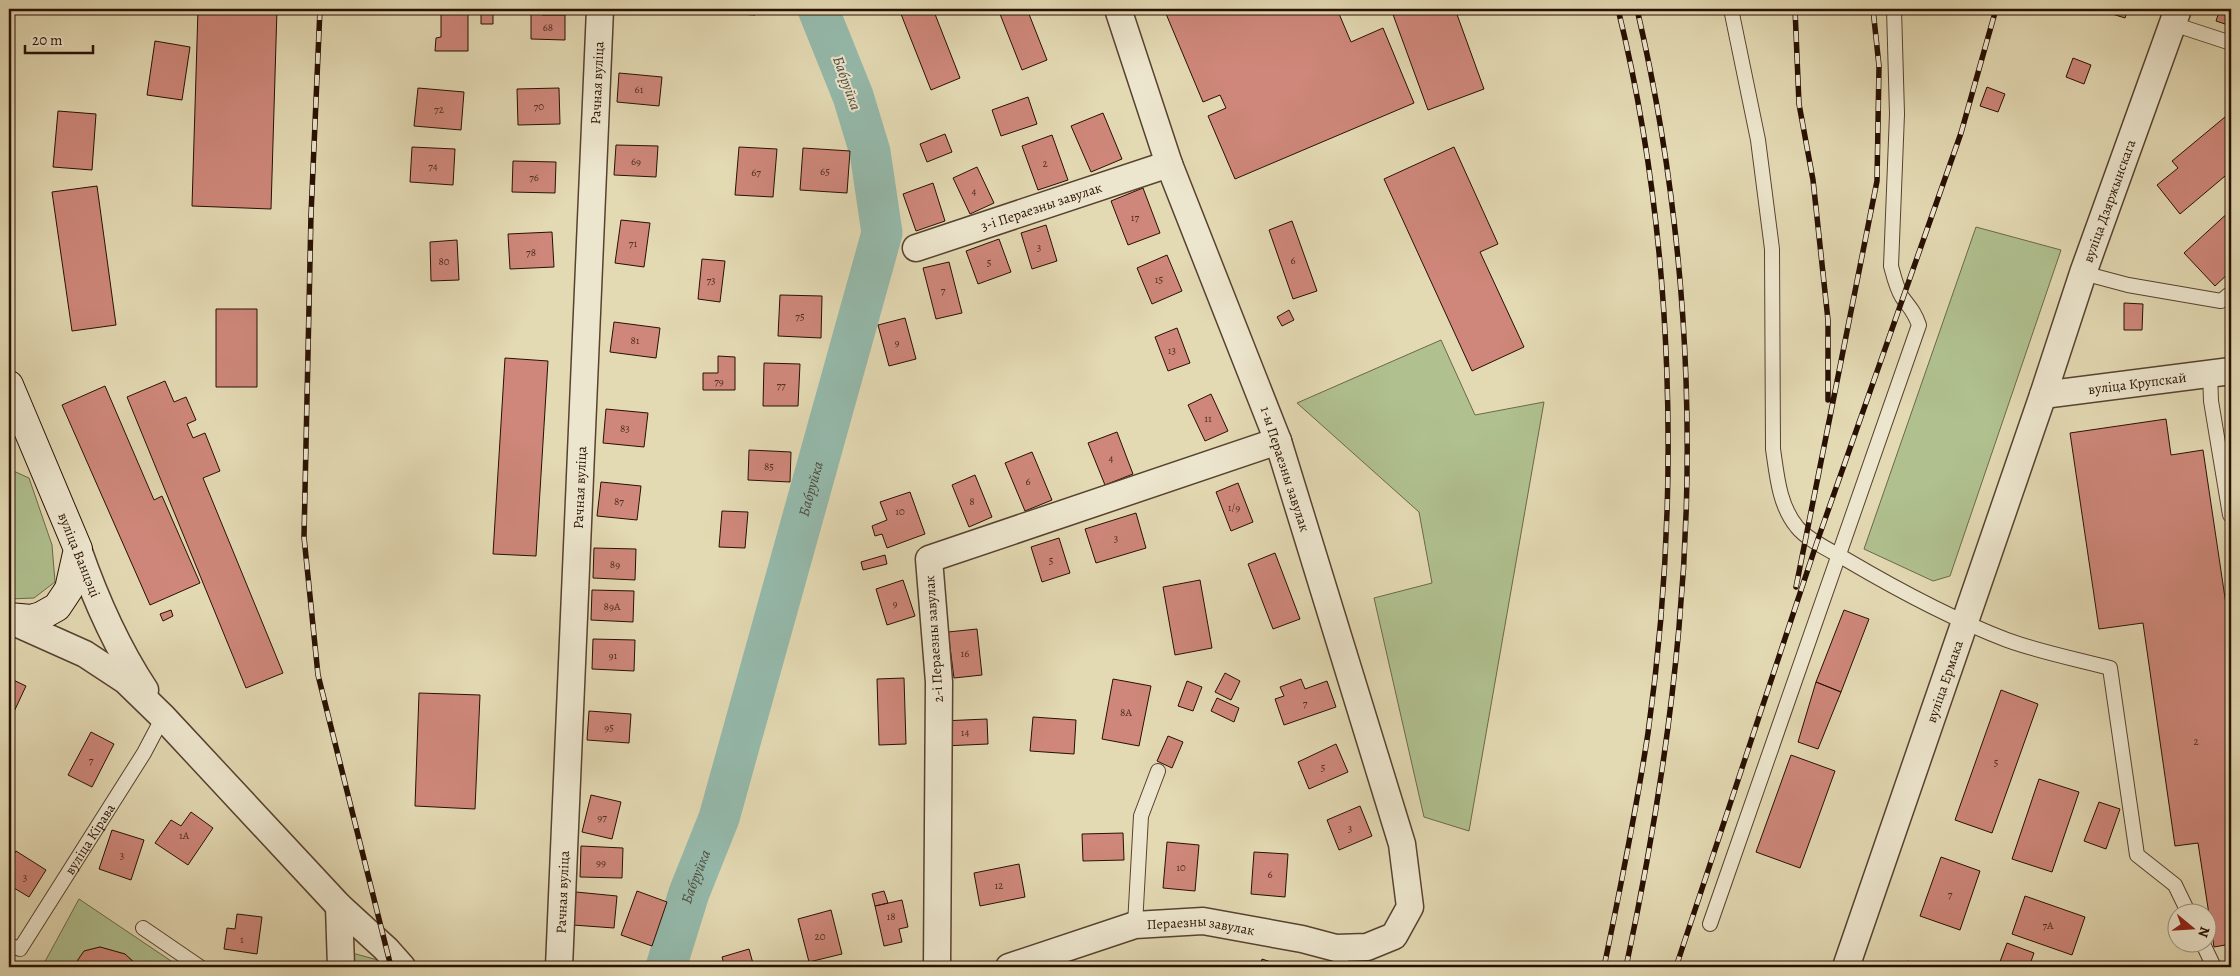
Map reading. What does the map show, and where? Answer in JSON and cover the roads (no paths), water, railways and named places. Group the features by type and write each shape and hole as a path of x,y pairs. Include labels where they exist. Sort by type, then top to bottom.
{"main road":[{"name":"вуліца Ванцэці","path":"9,386 78,549"},
{"path":"9,618 32,619 57,607 69,589 73,578 78,549"}],"street":[{"name":"Рачная вуліца","path":"559,967 600,9"},
{"name":"1-ы Пераезны завулак","path":"1118,9 1168,164 1278,441 1402,844 1410,906 1394,936"},
{"name":"вуліца Дзяржынскага","path":"2043,395 2083,273 2175,17"},
{"name":"3-і Пераезны завулак","path":"916,248 1168,164"},
{"name":"вуліца Крупскай","path":"2043,395 2220,372"},
{"name":"вуліца Ермака","path":"1846,967 2043,395"},
{"name":"2-і Пераезны завулак","path":"937,967 939,682 929,559 1278,441"},
{"name":"вуліца Ванцэці","path":"78,549 93,591 111,631 136,676 163,717"},
{"path":"9,618 85,654 126,681 163,717 339,906 386,949 402,967"},
{"path":"339,906 339,963"},
{"name":"Пераезны завулак","path":"1009,967 1135,925 1203,921 1302,939 1340,958 1394,936"}],"lane":[{"path":"1732,9 1758,140 1772,249 1773,449 1777,480 1785,510 1798,529 1837,554 1965,622 2009,641 2110,668 2137,855 2175,885 2184,904"},
{"path":"1710,924 1918,325 1913,310 1902,297 1896,285 1891,266 1897,114 1894,9"},
{"path":"2175,17 2231,44"},
{"path":"2083,273 2128,284 2221,301 2231,293"},
{"path":"2220,372 2211,401 2230,515"},
{"name":"вуліца Кірава","path":"9,945 20,949 144,753 163,717"},
{"path":"1135,925 1141,816 1158,771"},
{"path":"143,928 200,967"},
{"path":"2208,954 2214,967"}],"waterway":[{"name":"Бабруйка","path":"666,967 689,893 719,818 882,233 870,152 853,96 818,9"}],"railway":[{"path":"320,9 311,215 304,537 318,675 391,967"},
{"path":"1604,967 1622,880 1648,733 1659,644 1668,462 1667,369 1661,278 1651,187 1637,97 1618,9"},
{"path":"1626,967 1651,840 1670,712 1685,550 1687,472 1683,316 1676,239 1666,161 1637,9"},
{"path":"1795,9 1799,104 1813,180 1828,320 1828,400"},
{"path":"1796,587 1877,181 1879,66 1873,9"},
{"path":"1676,967 1817,542 1961,133 1996,9"}]}
